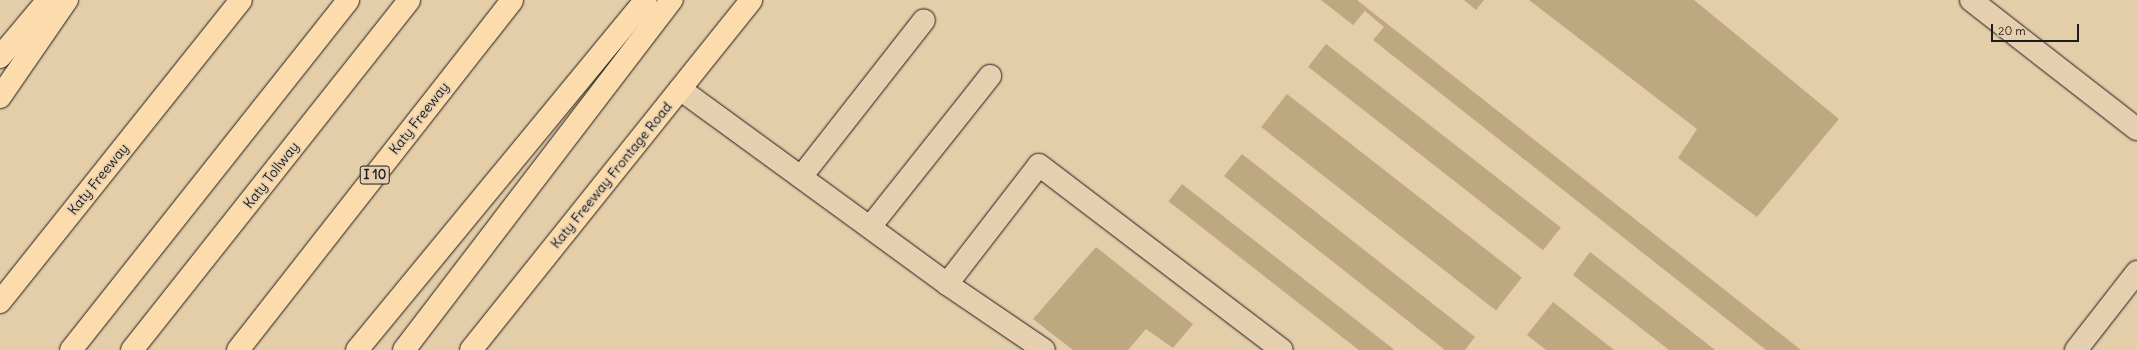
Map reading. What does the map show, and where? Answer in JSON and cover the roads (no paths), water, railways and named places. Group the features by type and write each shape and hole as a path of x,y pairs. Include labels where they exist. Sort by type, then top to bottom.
{"main road":[{"path":"0,57 48,0"},
{"path":"0,96 67,0"},
{"name":"Katy Freeway","path":"0,302 241,0"},
{"path":"71,350 348,0"},
{"name":"Katy Tollway","path":"132,350 409,0"},
{"name":"Katy Freeway","path":"238,350 512,0"},
{"path":"357,350 646,0"},
{"path":"404,350 672,0"},
{"name":"Katy Freeway Frontage Road","path":"471,350 751,0"}],"street":[{"path":"1971,0 2137,129"},
{"path":"801,177 924,20"},
{"path":"870,227 990,76"},
{"path":"680,89 947,284 1044,350"},
{"path":"947,284 1038,166 1282,350"},
{"path":"2076,350 2137,272"}]}
